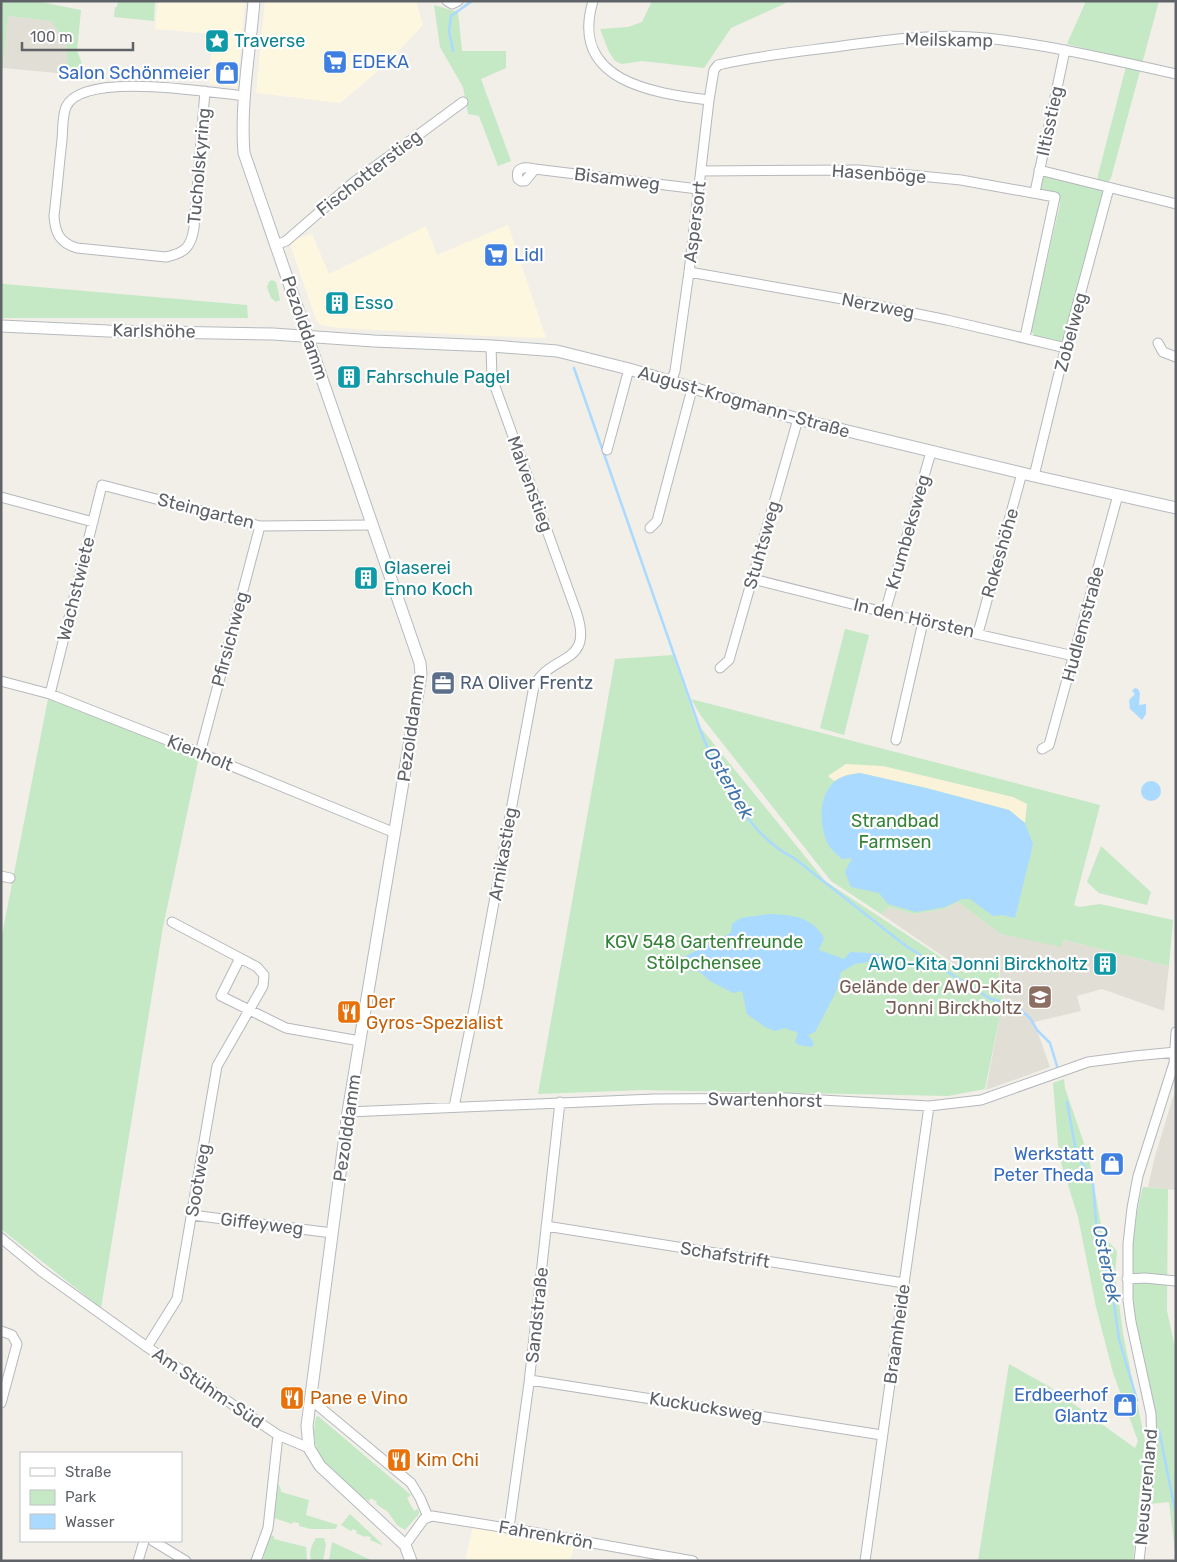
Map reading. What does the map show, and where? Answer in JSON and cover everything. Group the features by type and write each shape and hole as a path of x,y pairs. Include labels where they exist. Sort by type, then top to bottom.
{"street":[{"name":"Pezolddamm","path":"254,1 243,124 244,153 420,663 421,674 348,1112 306,1426 309,1448"},
{"path":"447,1 452,4 458,1"},
{"path":"593,1 588,24 593,48 599,62 607,70 625,81 647,89 675,96 710,100"},
{"name":"Meilskamp","path":"721,65 823,48 916,36 984,38 1065,50 1176,74"},
{"name":"Iltisstieg","path":"1035,192 1065,50"},
{"name":"Aspersort","path":"671,382 675,371 689,272 714,70 721,65"},
{"name":"Tucholskyring","path":"205,91 194,228 192,240 187,249 176,255 166,257 77,248 68,245 59,238 55,228 54,216 62,138 67,105 74,97 85,91 136,85 205,91 245,96"},
{"name":"Fischotterstieg","path":"276,245 286,241 354,182 463,102"},
{"name":"Bisamweg","path":"535,169 698,189"},
{"name":"Hasenböge","path":"701,171 858,170 961,180 1055,197 1025,337"},
{"path":"1039,170 1176,204"},
{"name":"Zobelweg","path":"1034,476 1109,188"},
{"name":"Nerzweg","path":"689,272 854,301 1025,337 1066,348"},
{"name":"Karlshöhe","path":"1,326 108,331 307,336"},
{"name":"August-Krogmann-Straße","path":"307,336 557,351 629,369 798,419 1022,474 1176,508"},
{"path":"1158,343 1159,353 1176,357"},
{"name":"Malvenstieg","path":"491,346 492,378 579,621"},
{"path":"607,450 629,369"},
{"path":"650,528 656,521 692,388"},
{"name":"Stuhtsweg","path":"720,668 729,660 798,419"},
{"name":"Krumbeksweg","path":"886,612 931,452"},
{"name":"Rokeshöhe","path":"978,633 1022,474"},
{"name":"Steingarten","path":"102,484 260,526 372,525"},
{"name":"Wachstwiete","path":"50,694 102,484"},
{"name":"Hudlemstraße","path":"1042,749 1049,745 1118,495"},
{"path":"1,497 93,522"},
{"name":"Pfirsichweg","path":"200,753 260,526"},
{"name":"In den Hörsten","path":"753,579 923,622 1074,656"},
{"name":"Arnikastieg","path":"454,1107 478,989 534,686 539,677 548,668 570,657 577,648 581,635 579,621"},
{"path":"896,740 923,622"},
{"name":"Kienholt","path":"1,681 50,694 396,832"},
{"path":"172,922 240,958 221,996 286,1028 360,1041"},
{"name":"Sootweg","path":"147,1347 177,1299 217,1066 263,986 264,975 258,967 240,958"},
{"name":"Neusurenland","path":"1139,1561 1152,1447 1151,1414 1131,1322 1127,1279 1128,1244 1137,1182 1174,1063 1176,1032"},
{"name":"Swartenhorst","path":"348,1112 654,1098 786,1098 929,1106 981,1100 1088,1062 1175,1052"},
{"name":"Sandstraße","path":"509,1528 530,1380 560,1102"},
{"name":"Braamheide","path":"865,1561 929,1106"},
{"name":"Giffeyweg","path":"192,1215 332,1233"},
{"name":"Schafstrift","path":"546,1226 904,1283"},
{"name":"Am Stühm-Süd","path":"1,1238 41,1271 147,1347 278,1435 309,1448"},
{"path":"1127,1279 1145,1278 1176,1281"},
{"path":"1,1330 14,1337 17,1344 1,1403"},
{"name":"Kuckucksweg","path":"530,1380 882,1435"},
{"path":"310,1398 411,1483 420,1498 428,1518 424,1519 405,1545"},
{"path":"256,1561 268,1528 278,1435"},
{"path":"309,1448 320,1466 405,1545 411,1561"},
{"name":"Fahrenkrön","path":"428,1518 432,1516 509,1528 693,1561"},
{"path":"138,1561 144,1542"},
{"path":"155,1542 186,1561"}],"shaded area":[{"path":"158,1 245,1 237,87 209,84 212,34 155,29"},
{"path":"265,1 416,1 423,25 384,66 340,103 256,93"},
{"path":"7,16 51,21 66,43 68,74 3,68"},
{"path":"508,225 546,338 340,328 320,325 316,320 289,241 312,234 329,274 426,226 437,255"},
{"name":"Gelände der AWO-Kita Jonni Birckholtz","path":"958,902 1001,934 1061,946 1064,940 1169,966 1164,1011 1102,989 1077,996 1081,1011 1034,1022 1050,1067 986,1090 1003,999 999,967 966,972 881,914 889,907 914,914 944,909"},
{"path":"1176,1087 1176,1190 1148,1187 1154,1160"},
{"path":"473,1526 574,1547 570,1561 465,1561"}],"green space":[{"path":"1,1 36,1 81,10 77,51 87,76 68,74 66,43 51,21 8,16 1,85"},
{"path":"118,1 155,1 154,21 114,17"},
{"path":"652,1 786,1 786,3 731,28 704,68 642,61 622,64 615,61 609,52 600,29 628,27 642,22"},
{"path":"1086,1 1159,1 1111,178 1104,189 1067,334 1063,342 1058,343 1034,336 1031,330 1060,204 1059,195 1039,188 1043,174 1097,185 1128,59 1067,44"},
{"path":"434,5 458,12 462,51 506,51 506,68 481,79 511,161 498,166 479,116 468,114 463,87 440,47"},
{"path":"272,280 276,282 280,300 276,302 271,298 267,287"},
{"path":"1,282 4,284 247,305 248,318 1,318"},
{"path":"845,629 869,635 844,735 820,728"},
{"name":"KGV 548 Gartenfreunde Stölpchensee","path":"673,655 696,722 825,881 965,973 998,967 1003,1000 985,1089 948,1096 643,1090 538,1094 615,659"},
{"path":"48,699 199,757 163,927 101,1308 1,1229 1,940"},
{"name":"Strandbad Farmsen","path":"691,699 1100,805 1074,905 1079,907 1100,904 1173,920 1169,966 1064,940 1061,947 1001,934 958,902 944,909 914,914 889,907 881,914 831,881 701,716"},
{"path":"1101,846 1151,892 1147,905 1099,893 1087,882"},
{"path":"1064,1079 1065,1088 1089,1158 1103,1236 1117,1251 1115,1274 1123,1334 1145,1441 1133,1561 978,1561 1009,1364 1050,1387 1135,1448 1138,1441 1113,1373 1096,1307 1078,1217 1059,1156 1053,1083"},
{"path":"1143,1187 1168,1189 1167,1311 1176,1352 1176,1559 1169,1502 1150,1504 1155,1416 1134,1312 1132,1276 1135,1222"},
{"path":"318,1416 411,1495 407,1498 414,1511 418,1509 419,1514 405,1530 397,1525 388,1512 376,1504 377,1502 371,1498 369,1501 350,1489 325,1464 315,1444 314,1429 316,1417"},
{"path":"277,1485 280,1486 281,1492 309,1500 306,1515 338,1525 335,1529 311,1529 299,1526 299,1523 293,1522 292,1524 274,1518"},
{"path":"350,1514 382,1545 370,1540 371,1537 365,1537 356,1533 357,1531 353,1529 351,1531 341,1525"},
{"path":"270,1535 274,1536 274,1539 306,1547 307,1561 271,1561 263,1559"},
{"path":"316,1538 324,1538 326,1545 323,1561 311,1561 311,1549"},
{"path":"332,1542 373,1561 329,1561"}],"sand":[{"path":"846,764 883,766 1013,797 1027,804 1025,823 1009,810 926,788 860,773 847,775 834,781 828,776"}],"water":[{"path":"1135,688 1140,693 1139,705 1146,704 1146,714 1142,720 1130,709 1129,700 1135,694 1132,691"},
{"path":"860,773 1009,810 1025,823 1033,844 1015,918 1003,915 993,916 970,899 962,899 945,907 916,912 888,904 879,893 851,887 845,872 852,858 842,859 829,846 823,829 822,812 825,795 834,782 843,777"},
{"path":"1147,781 1155,781 1161,787 1161,795 1155,801 1147,801 1141,795 1141,787"},
{"path":"769,914 793,916 807,921 824,938 819,950 844,959 850,952 885,954 881,960 855,964 841,972 836,992 815,1032 808,1035 814,1043 812,1047 799,1045 795,1042 798,1033 785,1028 775,1031 765,1027 747,1014 742,991 733,993 710,981 700,972 683,969 682,958 731,933 732,924 741,918"}],"waterway":[{"path":"453,51 449,31 451,16 472,1"},
{"name":"Osterbek","path":"574,368 701,732 717,768 737,804 763,835 778,848 794,858 906,946 989,998 1017,1007 1030,1018 1037,1030 1050,1043 1057,1066"},
{"name":"Osterbek","path":"1067,1102 1077,1157 1085,1167 1086,1174 1093,1184 1102,1260 1114,1284 1114,1304 1119,1339 1137,1400"},
{"name":"Osterbek","path":"1159,1430 1176,1515"}],"place":[{"name":"Traverse","path":"217,41"},
{"name":"EDEKA","path":"335,62"},
{"name":"Salon Schönmeier","path":"227,73"},
{"name":"Lidl","path":"496,255"},
{"name":"Esso","path":"337,303"},
{"name":"Fahrschule Pagel","path":"349,377"},
{"name":"Glaserei Enno Koch","path":"366,578"},
{"name":"RA Oliver Frentz","path":"443,683"},
{"name":"AWO-Kita Jonni Birckholtz","path":"1105,964"},
{"name":"Gelände der AWO-Kita Jonni Birckholtz","path":"1040,997"},
{"name":"Der Gyros-Spezialist","path":"349,1012"},
{"name":"Werkstatt Peter Theda","path":"1112,1164"},
{"name":"Pane e Vino","path":"292,1398"},
{"name":"Erdbeerhof Glantz","path":"1125,1405"},
{"name":"Kim Chi","path":"399,1460"}]}
